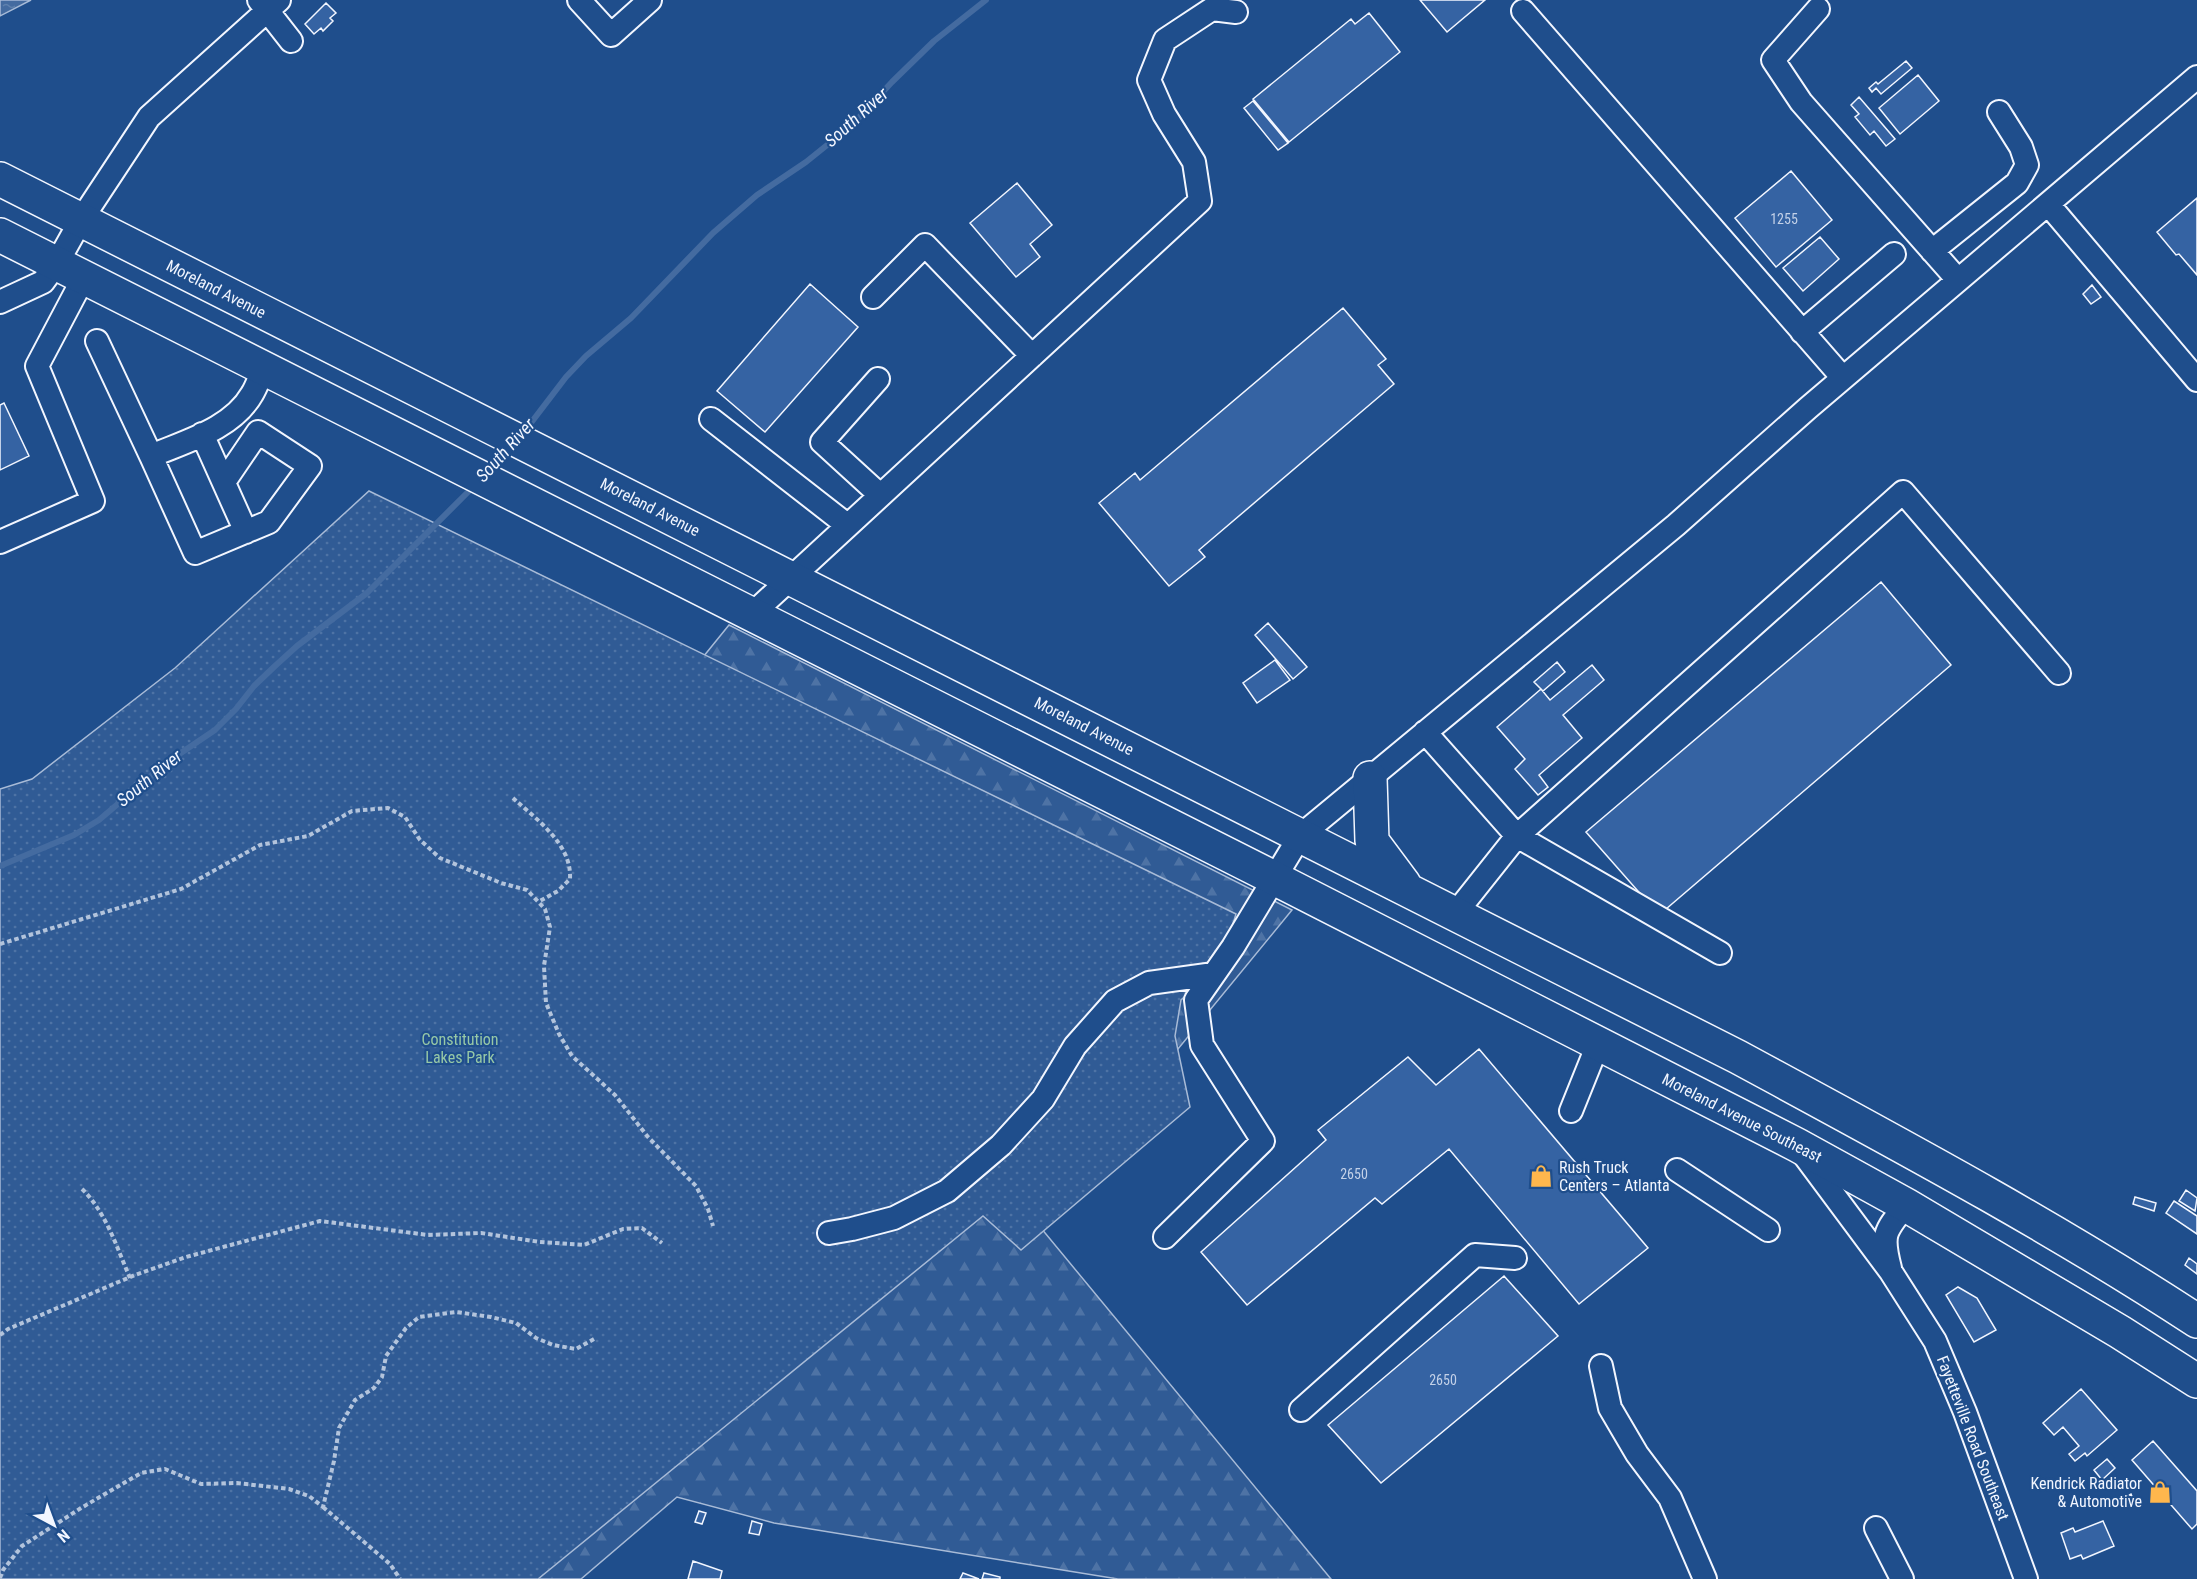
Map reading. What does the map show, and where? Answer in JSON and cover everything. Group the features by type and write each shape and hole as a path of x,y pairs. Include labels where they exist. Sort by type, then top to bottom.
{"highway":[{"name":"Moreland Avenue","path":"0,179 1300,836"},
{"path":"0,235 1274,878"},
{"path":"1370,778 1372,841 1408,891"},
{"path":"1300,836 1738,1057 1936,1164 2144,1286 2197,1321"},
{"name":"Moreland Avenue Southeast","path":"1274,878 1797,1145 1906,1205 2120,1332 2197,1381"}],"street":[{"path":"579,0 610,35 650,0"},
{"path":"0,542 93,501 37,366 70,270 81,220 149,117 269,4 291,41"},
{"path":"751,615 1200,201 1194,162 1164,114 1149,80 1165,40 1212,9 1236,12"},
{"path":"1818,9 1773,60 1801,102 1958,280"},
{"path":"1524,11 1843,378"},
{"path":"1165,1238 1263,1141 1202,1045 1196,1000 1233,947 1300,836 1676,525 1843,378 2197,77"},
{"path":"1932,250 2017,183 2027,165 2021,147 1999,112"},
{"path":"2048,204 2197,380"},
{"path":"873,297 925,245 1032,356"},
{"path":"1802,332 1894,254"},
{"path":"0,302 70,270"},
{"path":"97,341 195,553 269,522 310,465 258,432 224,482"},
{"path":"151,456 218,427 240,409 252,394 264,368"},
{"path":"878,379 822,442 880,495"},
{"path":"711,419 847,525"},
{"path":"202,434 246,532"},
{"path":"1455,915 1517,836 1903,492 2059,673"},
{"path":"1425,732 1517,836 1720,953"},
{"path":"829,1233 894,1218 947,1191 1001,1144 1043,1099 1075,1046 1115,1001 1149,983 1214,974"},
{"path":"1571,1111 1598,1044"},
{"name":"Fayetteville Road Southeast","path":"1797,1145 1891,1272 1939,1351 1965,1412 2026,1579"},
{"path":"1677,1170 1768,1230"},
{"name":"Fayetteville Road Southeast","path":"1891,1272 1885,1248 1886,1233 1890,1224 1906,1205"},
{"path":"1301,1410 1475,1255 1515,1258"},
{"path":"1601,1366 1610,1408 1637,1454 1670,1498 1702,1578"},
{"path":"1876,1528 1902,1579"}],"path":[{"path":"513,798 561,845 571,866 570,879 558,891 538,902"},
{"path":"0,944 181,889 260,845 308,836 352,811 388,808 405,817 420,840 440,858 526,891 545,909 550,927 544,966 546,1003 559,1034 572,1056 615,1095 648,1137 696,1186 708,1209 713,1226"},
{"path":"82,1189 92,1198 107,1224 130,1278"},
{"path":"0,1335 8,1329 186,1257 320,1221 428,1235 481,1233 540,1242 584,1245 623,1229 642,1228 662,1243"},
{"path":"323,1507 330,1484 339,1428 355,1400 374,1388 382,1377 386,1356 406,1328 419,1317 456,1312 491,1317 516,1323 536,1338 553,1346 576,1349 594,1339"},
{"path":"0,1578 3,1570 22,1546 141,1473 165,1469 201,1484 237,1483 289,1489 309,1496 390,1564 400,1579"}],"green space":[{"name":"Constitution Lakes Park","path":"369,491 1236,914 1220,966 1181,1000 1175,1036 1190,1107 1021,1250 983,1216 538,1579 0,1579 0,789 32,779 175,668"},
{"name":"Constitution Lakes Park","path":"729,625 1292,910 1036,1222 1331,1579 1118,1579 774,1523 677,1497 581,1579 0,1579 0,1097 430,994"}],"water":[{"path":"0,0 31,0 0,16"}],"building":[{"path":"1420,0 1485,0 1447,32"},
{"path":"326,3 336,13 330,18 333,21 323,31 321,28 314,34 305,24"},
{"path":"1369,13 1400,52 1289,142 1253,99 1351,19 1355,24"},
{"path":"1906,61 1912,68 1881,94 1876,88 1872,92 1869,88 1876,82 1878,84"},
{"path":"1918,75 1939,101 1900,134 1879,108"},
{"path":"1859,97 1895,139 1886,146 1874,131 1870,135 1855,117 1859,114 1851,105"},
{"path":"1253,101 1288,143 1278,150 1244,108"},
{"path":"1791,171 1832,220 1776,267 1735,218"},
{"path":"1017,183 1052,225 1030,244 1040,257 1016,277 970,223"},
{"path":"2197,198 2197,275 2157,232"},
{"path":"1820,237 1839,259 1803,291 1783,268"},
{"path":"810,284 858,327 765,432 717,391"},
{"path":"2092,285 2101,297 2091,304 2083,294"},
{"path":"1343,308 1386,359 1378,365 1394,384 1199,550 1205,557 1169,586 1099,503 1135,473 1140,480"},
{"path":"4,403 29,456 0,470 0,405"},
{"path":"1881,582 1951,665 1659,915 1586,832"},
{"path":"1268,623 1307,667 1293,679 1255,635"},
{"path":"1275,660 1290,680 1257,703 1243,683"},
{"path":"1557,662 1565,672 1543,691 1534,682"},
{"path":"1592,665 1604,680 1563,715 1582,738 1539,775 1548,787 1538,795 1515,769 1525,759 1497,727 1541,689 1550,700"},
{"path":"1479,1049 1648,1248 1579,1304 1449,1149 1382,1204 1375,1198 1247,1305 1201,1252 1326,1140 1318,1130 1408,1057 1436,1085"},
{"path":"2186,1190 2197,1198 2195,1211 2179,1201"},
{"path":"2135,1197 2156,1203 2154,1211 2133,1204"},
{"path":"2174,1201 2197,1216 2197,1234 2166,1213"},
{"path":"2189,1258 2197,1264 2197,1274 2185,1265"},
{"path":"1504,1276 1558,1336 1381,1483 1328,1425"},
{"path":"1958,1287 1977,1298 1996,1330 1974,1342 1946,1295"},
{"path":"2081,1389 2117,1430 2087,1456 2085,1453 2075,1461 2069,1454 2079,1446 2063,1427 2054,1435 2043,1423"},
{"path":"2153,1441 2197,1491 2197,1524 2192,1529 2132,1460"},
{"path":"2107,1459 2115,1468 2102,1480 2094,1470"},
{"path":"2131,1494 2135,1503 2128,1506 2124,1498"},
{"path":"699,1511 706,1513 702,1524 695,1522"},
{"path":"752,1521 762,1524 759,1535 749,1533"},
{"path":"2103,1521 2114,1546 2083,1559 2081,1555 2070,1559 2061,1533 2073,1528 2075,1532"},
{"path":"693,1561 722,1571 720,1579 688,1579"},
{"path":"963,1573 979,1579 960,1579"},
{"path":"984,1573 1000,1577 1000,1579 982,1579"}],"waterway":[{"name":"South River","path":"524,432 566,377 586,356 631,318 713,233 757,195 806,162 852,125 934,41 986,0"},
{"name":"South River","path":"490,470 512,447"},
{"name":"South River","path":"0,866 74,835 99,820 166,763 215,730 275,666 297,646 367,593 474,486"}],"place":[{"name":"Rush Truck Centers – Atlanta","path":"1541,1176"},
{"name":"Kendrick Radiator & Automotive","path":"2160,1492"}]}
